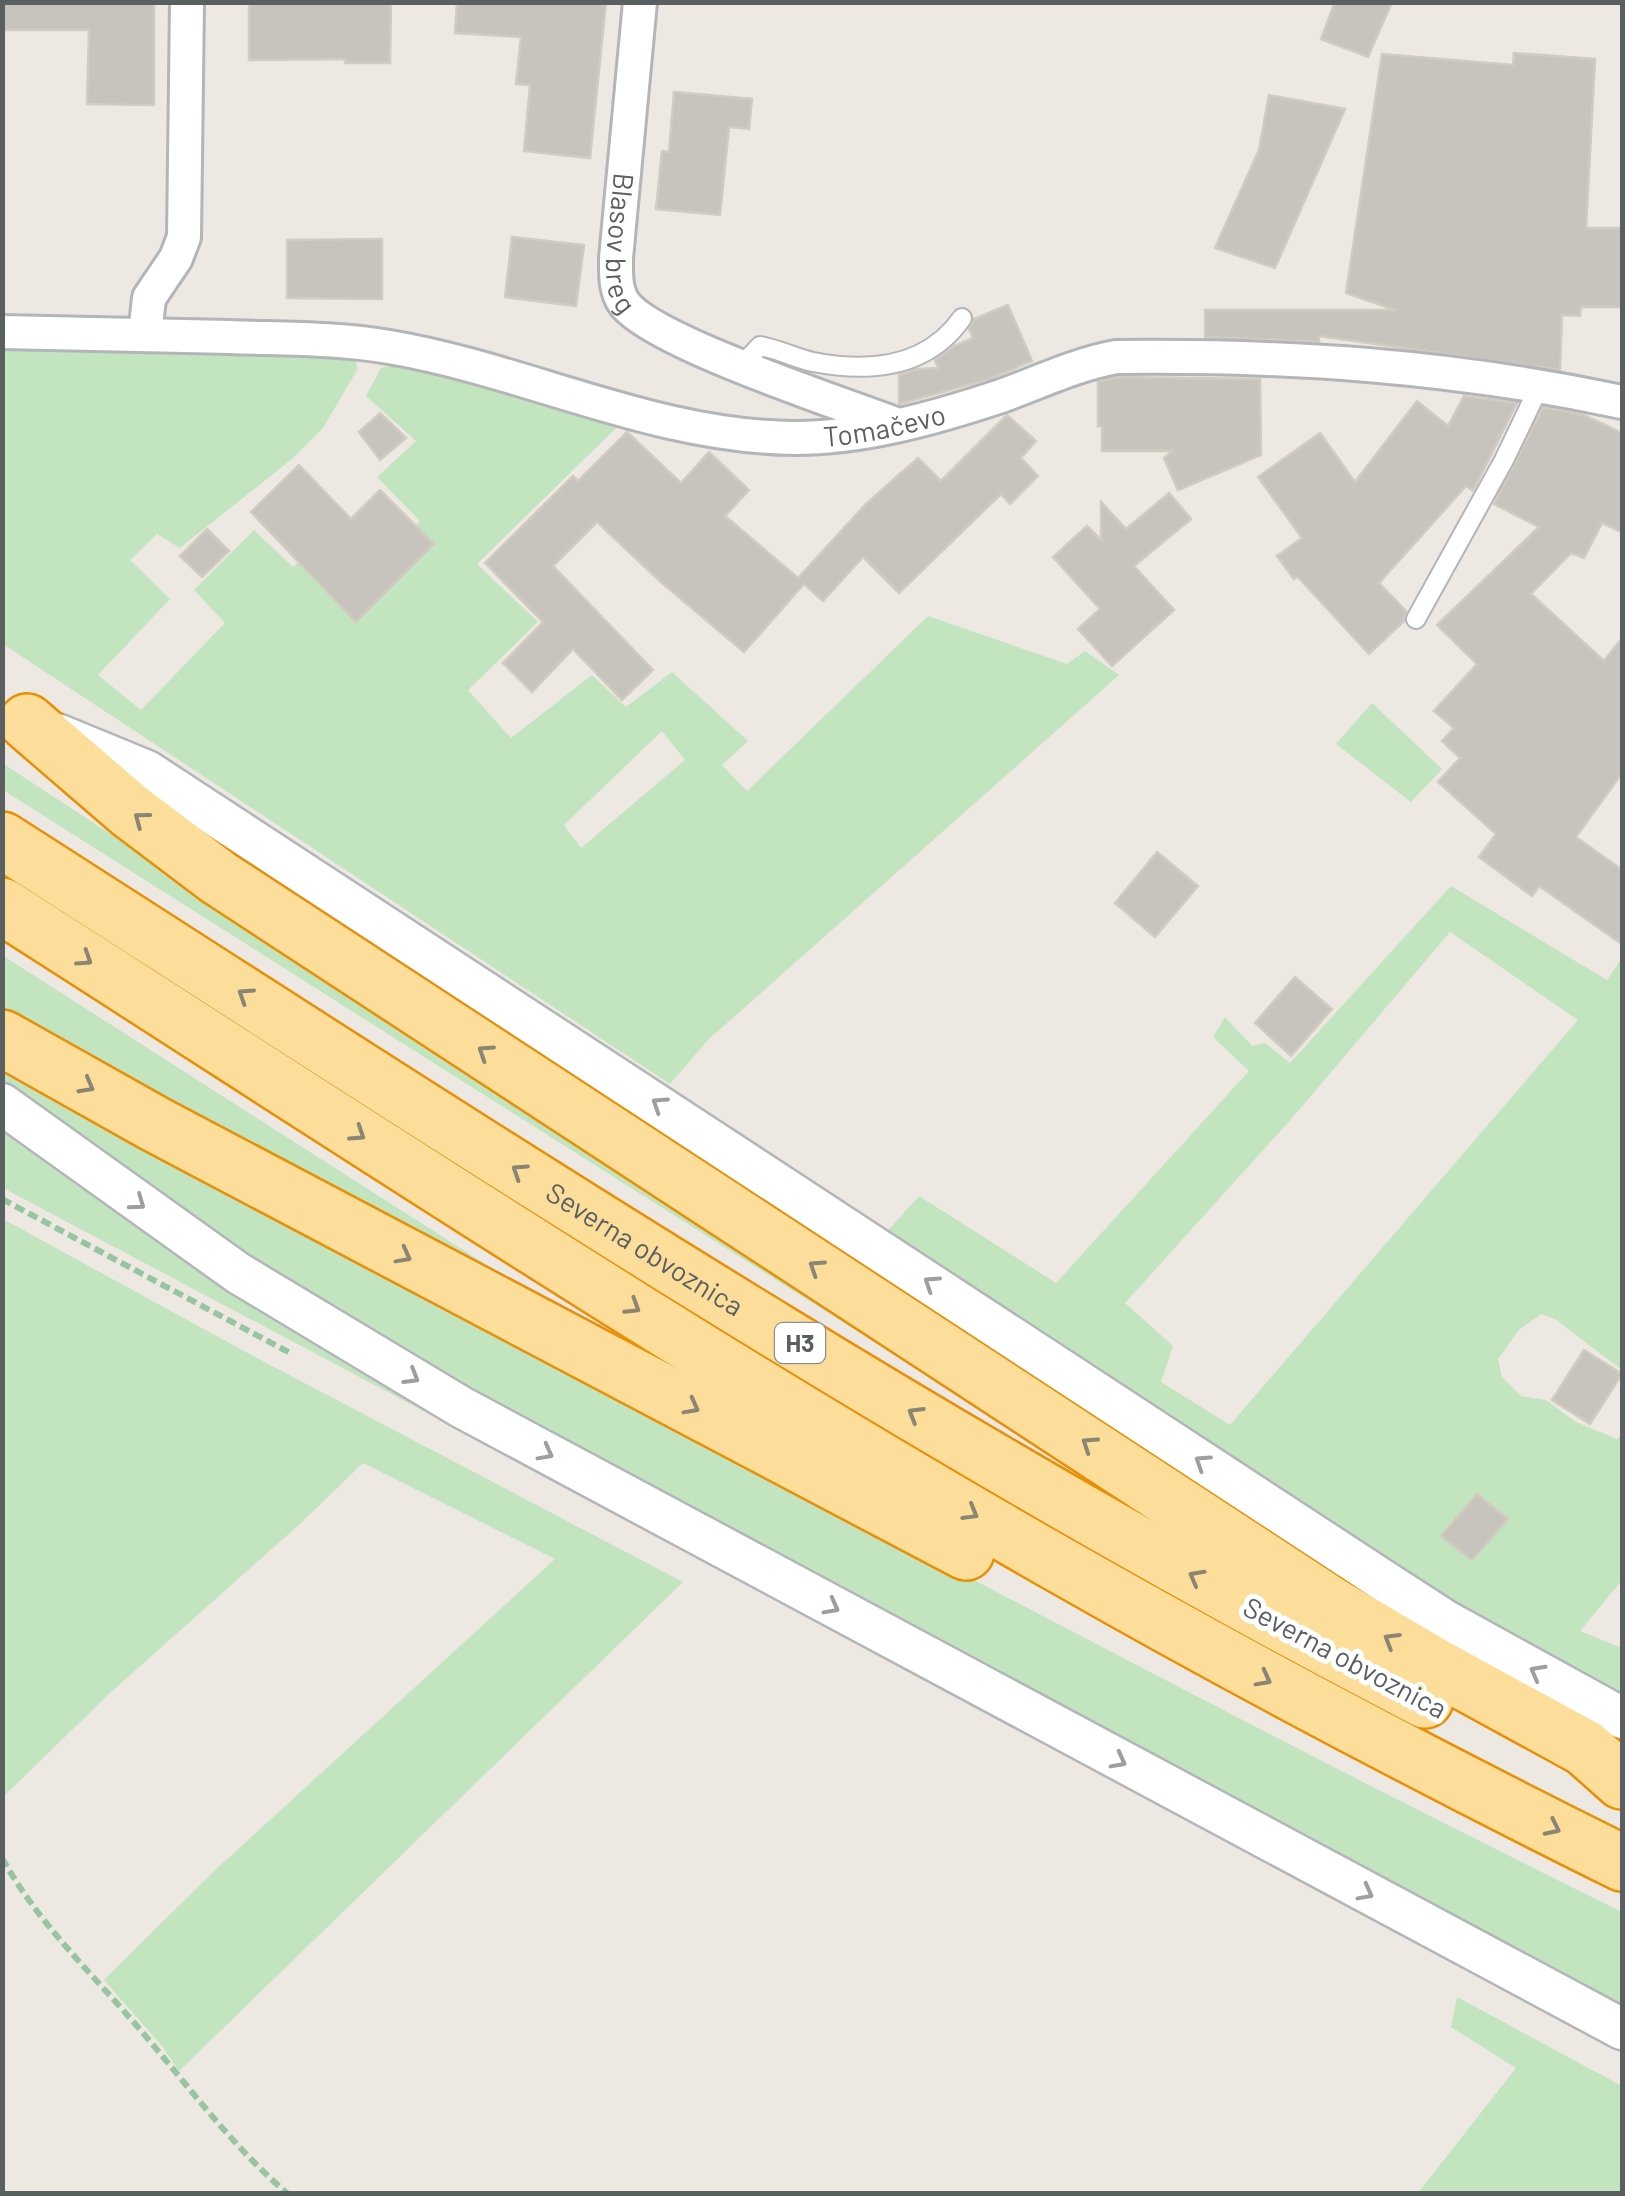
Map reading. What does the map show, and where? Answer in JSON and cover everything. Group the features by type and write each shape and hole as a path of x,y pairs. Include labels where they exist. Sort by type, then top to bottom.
{"highway":[{"path":"27,722 128,810 219,878 1333,1606 1585,1748 1622,1781"},
{"name":"Severna obvoznica","path":"2,840 542,1185 1024,1480 1286,1628 1622,1802"},
{"name":"Severna obvoznica","path":"2,906 736,1372 938,1494 1407,1754 1622,1863"},
{"path":"2,1038 172,1133 1046,1596 1149,1614"}],"street":[{"path":"145,335 149,298 176,258 184,237 187,2"},
{"name":"Blasov breg","path":"640,2 616,258 617,287 624,303 644,321 697,348 898,425"},
{"name":"Tomačevo","path":"2,332 282,338 387,346 654,419 746,436 844,436 898,425 994,398 1085,363 1116,358 1330,361 1444,370 1622,402"},
{"path":"27,722 147,771 1384,1582 1446,1621 1622,1718"},
{"path":"2,1104 238,1273 460,1406 1622,2029"}],"lane":[{"path":"742,365 760,346 814,362 878,367 903,364 950,336 962,318"},
{"path":"1416,619 1504,460 1540,385"}],"path":[{"path":"2,1858 44,1924 142,2032 213,2120 288,2194"}],"green space":[{"path":"2,349 195,349 356,357 357,370 323,428 292,459 180,548 157,534 130,560 170,599 98,675 141,710 225,623 194,590 254,530 293,567 331,532 369,569 420,521 377,477 416,441 366,396 381,368 402,366 463,377 620,424 477,564 538,622 468,690 511,738 592,675 626,707 672,672 748,741 722,765 747,791 928,616 1067,664 1085,651 1119,675 708,1040 670,1084 3,644","holes":["662,731 685,760 581,848 564,825"]},
{"path":"1372,703 1442,769 1411,802 1336,744"},
{"path":"2,763 924,1366 915,1368 3,790"},
{"path":"1451,886 1607,980 1622,958 1622,1370 1555,1319 1541,1314 1519,1330 1498,1359 1502,1377 1521,1396 1546,1400 1576,1422 1617,1439 1622,1435 1622,1580 1580,1631 1622,1648 1622,1698 1394,1567 885,1234 919,1196 1056,1283 1249,1071 1213,1037 1225,1017 1252,1046 1265,1043 1290,1063","holes":["1450,932 1578,1020 1230,1425 1161,1382 1173,1346 1125,1303 1293,1117"]},
{"path":"2,955 540,1299 3,1019"},
{"path":"2,1061 1012,1600 1622,1912 1622,2006 469,1390 279,1277 200,1225 3,1083"},
{"path":"2,1127 131,1223 450,1425 3,1188"},
{"path":"3,1219 253,1356 683,1582 179,2071 104,1980 212,1873 555,1559 363,1463 110,1693 3,1797"},
{"path":"1457,1997 1622,2086 1622,2193 1418,2193 1516,2068 1451,2027"}],"building":[{"path":"2,2 154,2 154,105 87,104 89,30 2,30"},
{"path":"249,2 391,2 390,63 345,63 345,59 249,60"},
{"path":"457,2 606,2 590,158 524,151 530,85 516,84 521,37 455,33"},
{"path":"1335,2 1392,2 1368,57 1321,39"},
{"path":"1514,53 1595,59 1586,228 1622,228 1622,307 1581,307 1580,316 1562,315 1560,370 1319,336 1319,342 1205,337 1205,310 1395,310 1346,293 1382,54 1513,65"},
{"path":"674,92 752,99 749,129 729,127 720,215 656,209 662,151 669,152"},
{"path":"1269,95 1345,109 1275,268 1215,248 1259,150"},
{"path":"512,237 584,245 576,306 505,297"},
{"path":"382,239 382,299 287,298 287,240"},
{"path":"1008,305 1032,361 989,379 899,404 899,375 938,368 935,360 973,338 969,329 974,319"},
{"path":"1118,377 1260,379 1261,455 1178,490 1164,458 1172,451 1102,451 1098,382"},
{"path":"1464,396 1517,403 1473,491 1466,486 1379,583 1406,611 1404,621 1369,654 1297,576 1294,579 1277,556 1302,538 1258,477 1320,433 1355,482 1417,401 1448,426"},
{"path":"1543,407 1584,415 1622,433 1622,532 1602,523 1584,558 1571,553 1531,594 1604,661 1622,638 1622,773 1576,837 1622,870 1622,944 1539,886 1532,896 1479,857 1496,834 1438,782 1460,758 1442,741 1454,728 1434,711 1477,664 1437,625 1539,527 1494,504"},
{"path":"380,413 406,438 380,460 359,432"},
{"path":"1007,415 1036,441 1021,458 1038,476 1010,504 1001,494 899,593 863,557 823,601 804,584 744,652 597,522 553,566 653,670 622,700 573,649 532,692 503,663 543,622 485,563 573,476 578,481 627,432 681,483 709,452 749,490 725,516 798,578 866,504 918,458 941,481"},
{"path":"299,465 351,519 380,490 434,544 356,622 251,512"},
{"path":"1169,493 1191,519 1134,566 1174,610 1112,666 1078,629 1100,609 1053,557 1087,526 1101,540 1101,502 1126,529"},
{"path":"207,529 229,551 202,577 180,556"},
{"path":"1157,852 1198,886 1155,937 1115,903"},
{"path":"1295,977 1332,1009 1291,1056 1255,1023"},
{"path":"1584,1350 1622,1374 1590,1424 1552,1400"},
{"path":"1477,1494 1508,1519 1472,1560 1441,1536"}]}
